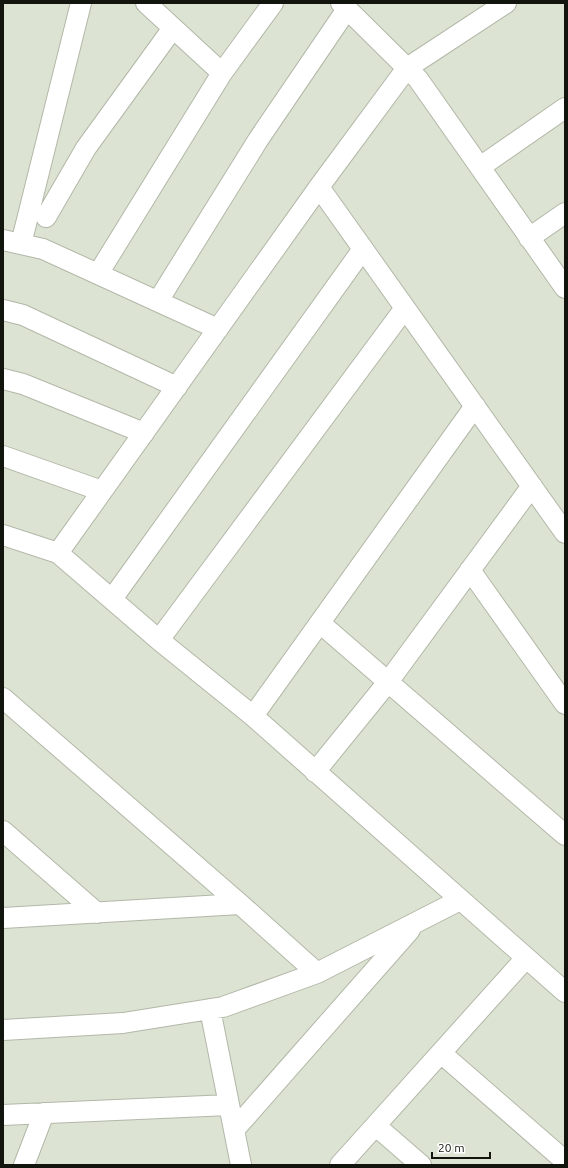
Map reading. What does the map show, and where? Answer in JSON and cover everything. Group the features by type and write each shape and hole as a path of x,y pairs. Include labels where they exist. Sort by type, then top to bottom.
{"street":[{"path":"81,3 12,242 44,249 218,329"},
{"path":"146,3 222,73"},
{"path":"98,274 222,73 273,3"},
{"path":"58,552 319,187 407,68 506,3"},
{"path":"158,301 258,140 344,6 418,79 565,288"},
{"path":"46,217 86,148 173,28"},
{"path":"480,167 565,108"},
{"path":"319,187 565,533"},
{"path":"530,238 565,213"},
{"path":"112,599 363,249"},
{"path":"159,640 405,308"},
{"path":"3,310 23,315 177,386"},
{"path":"3,379 23,384 144,433"},
{"path":"253,716 475,406"},
{"path":"3,456 102,491"},
{"path":"316,772 388,682 532,486"},
{"path":"3,535 58,552 159,640 253,716 565,992"},
{"path":"470,570 565,704"},
{"path":"320,623 565,835"},
{"path":"3,698 317,973"},
{"path":"3,830 97,913"},
{"path":"3,1030 123,1022 223,1007 317,973 460,900"},
{"path":"3,918 240,904"},
{"path":"234,1130 417,922"},
{"path":"340,1165 526,958"},
{"path":"210,1009 241,1165"},
{"path":"441,1053 565,1161"},
{"path":"3,1115 229,1105"},
{"path":"24,1165 44,1113"},
{"path":"376,1126 421,1165"}]}
